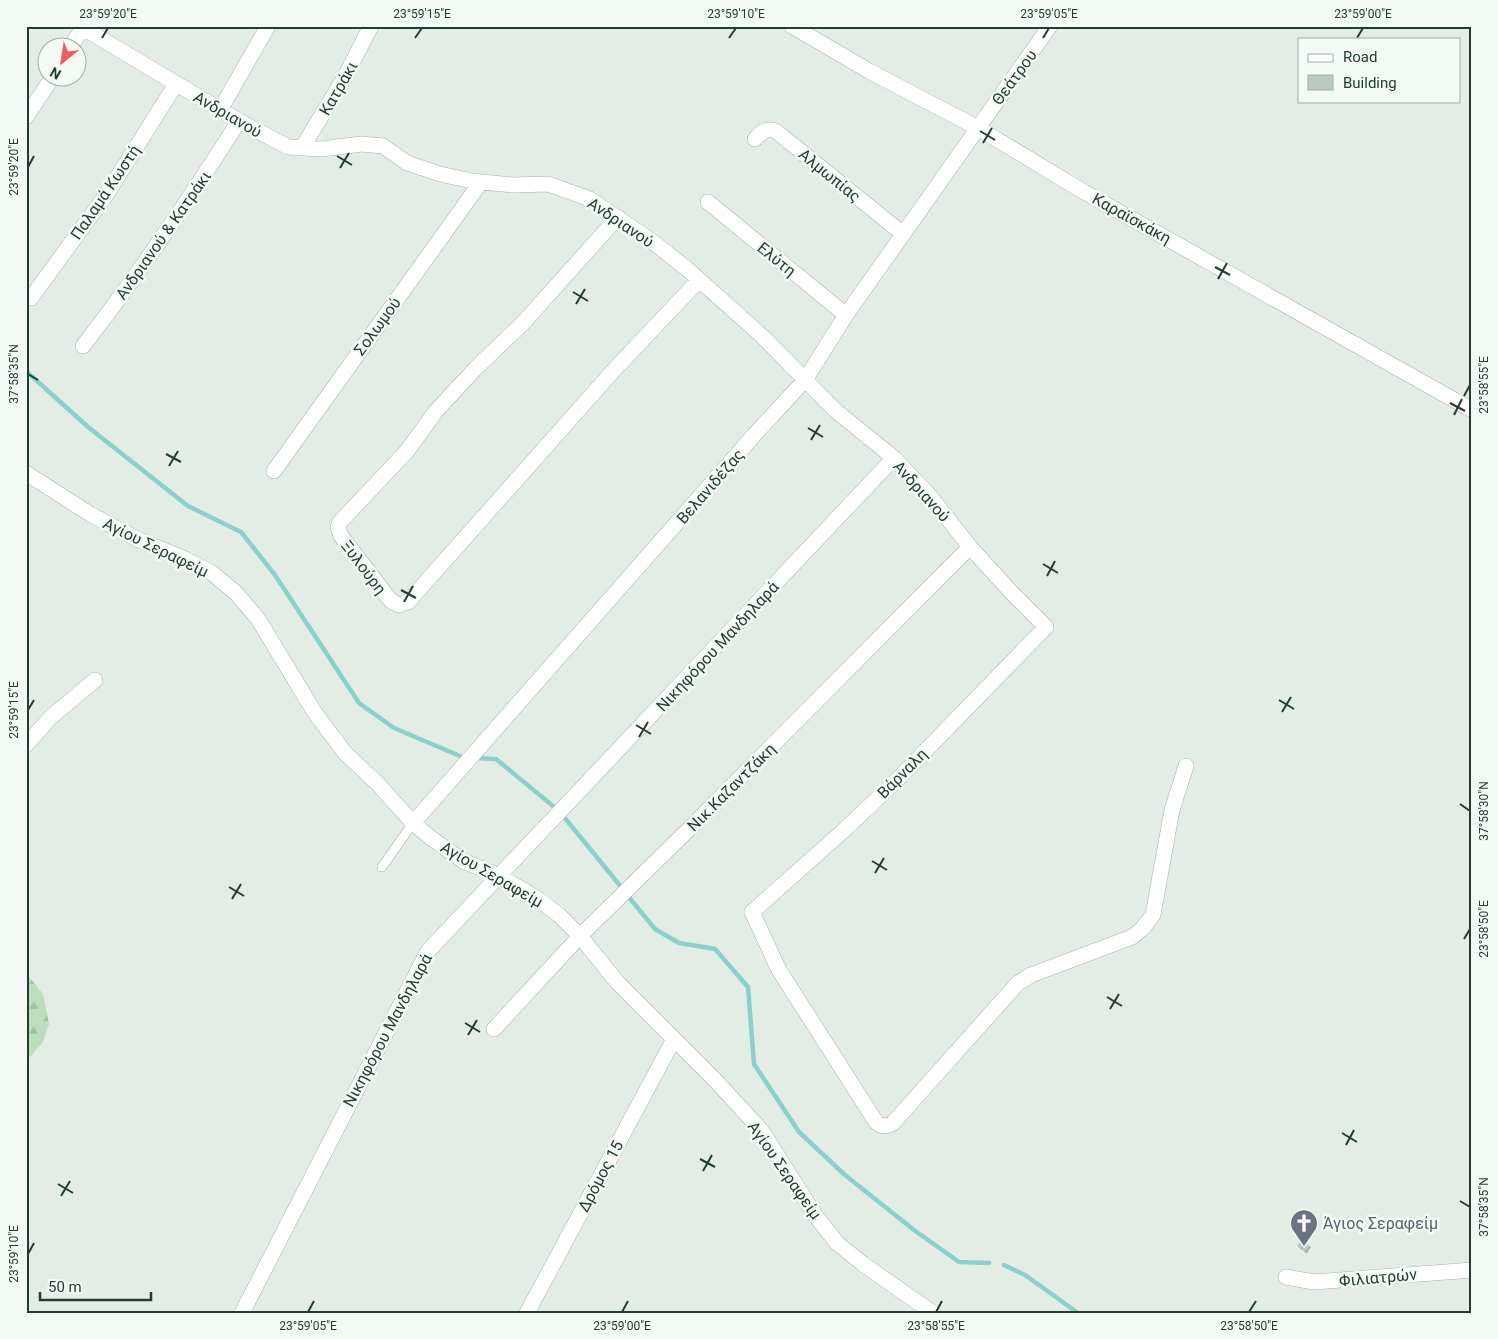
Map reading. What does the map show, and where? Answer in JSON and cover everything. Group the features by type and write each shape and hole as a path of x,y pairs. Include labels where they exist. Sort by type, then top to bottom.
{"street":[{"path":"220,110 268,26"},
{"name":"Κατράκι","path":"302,148 345,76 371,26"},
{"name":"Καραϊσκάκη","path":"792,26 869,71 978,128 1084,192 1472,410"},
{"name":"Θεάτρου","path":"978,128 1050,26"},
{"path":"76,38 83,27"},
{"name":"Ανδριανού","path":"83,27 239,122 288,147 321,149 362,144 383,146 407,163 440,174 482,182 513,185 548,184 590,199 653,242 699,280 763,337 836,411 894,458 929,494 970,547 1046,627"},
{"name":"Παλαμά Κωστή","path":"31,298 106,195 176,84"},
{"path":"26,117 45,88"},
{"name":"Ανδριανού & Κατράκι","path":"83,346 170,227 239,122"},
{"name":"Βελανιδέζας","path":"413,823 755,434 805,380 846,315 978,128"},
{"name":"Αλμωπίας","path":"755,139 769,129 777,132 903,234"},
{"name":"Σολωμού","path":"274,471 482,182"},
{"name":"Ελύτη","path":"708,202 846,315"},
{"name":"Ξυλούρη","path":"618,217 523,323 475,369 436,411 407,451 340,522 338,527 341,536 391,601 399,605 408,602 581,406 699,280"},
{"name":"Νικηφόρου Μανδηλαρά","path":"242,1313 423,958 440,937 894,458"},
{"name":"Αγίου Σεραφείμ","path":"26,473 90,514 139,540 185,559 212,573 236,593 258,619 315,714 344,753 376,783 413,823 431,838 463,861 499,876 538,899 559,916 580,936 617,982 714,1079 762,1131 815,1215 837,1242 863,1264 934,1313"},
{"name":"Νικ.Καζαντζάκη","path":"494,1029 580,936 970,547"},
{"name":"Βάρναλη","path":"1046,627 896,781 752,912 779,970 879,1125 889,1126 1018,983 1031,975 1132,937 1142,929 1153,916 1172,810 1186,766"},
{"path":"26,745 50,718 95,680"},
{"name":"Δρόμος 15","path":"527,1313 674,1039"},
{"name":"Φιλιατρών","path":"1286,1277 1314,1282 1472,1270"}],"lane":[{"path":"382,867 413,823"}],"green space":[{"path":"26,976 30,978 43,994 49,1024 43,1042 26,1061"}],"building":[{"name":"Άγιος Σεραφείμ","path":"1302,1240 1311,1247 1307,1254 1297,1246"}],"waterway":[{"path":"26,371 88,427 188,506 241,532 275,575 359,703 394,728 460,756"},
{"path":"476,758 496,759 553,806"},
{"path":"564,817 622,888"},
{"path":"627,895 655,929 679,943 715,949 748,987 754,1064 799,1132 845,1175 914,1230 959,1262 989,1263"},
{"path":"1004,1265 1025,1275 1078,1313"}],"place":[{"name":"Άγιος Σεραφείμ","path":"1304,1247"}]}
